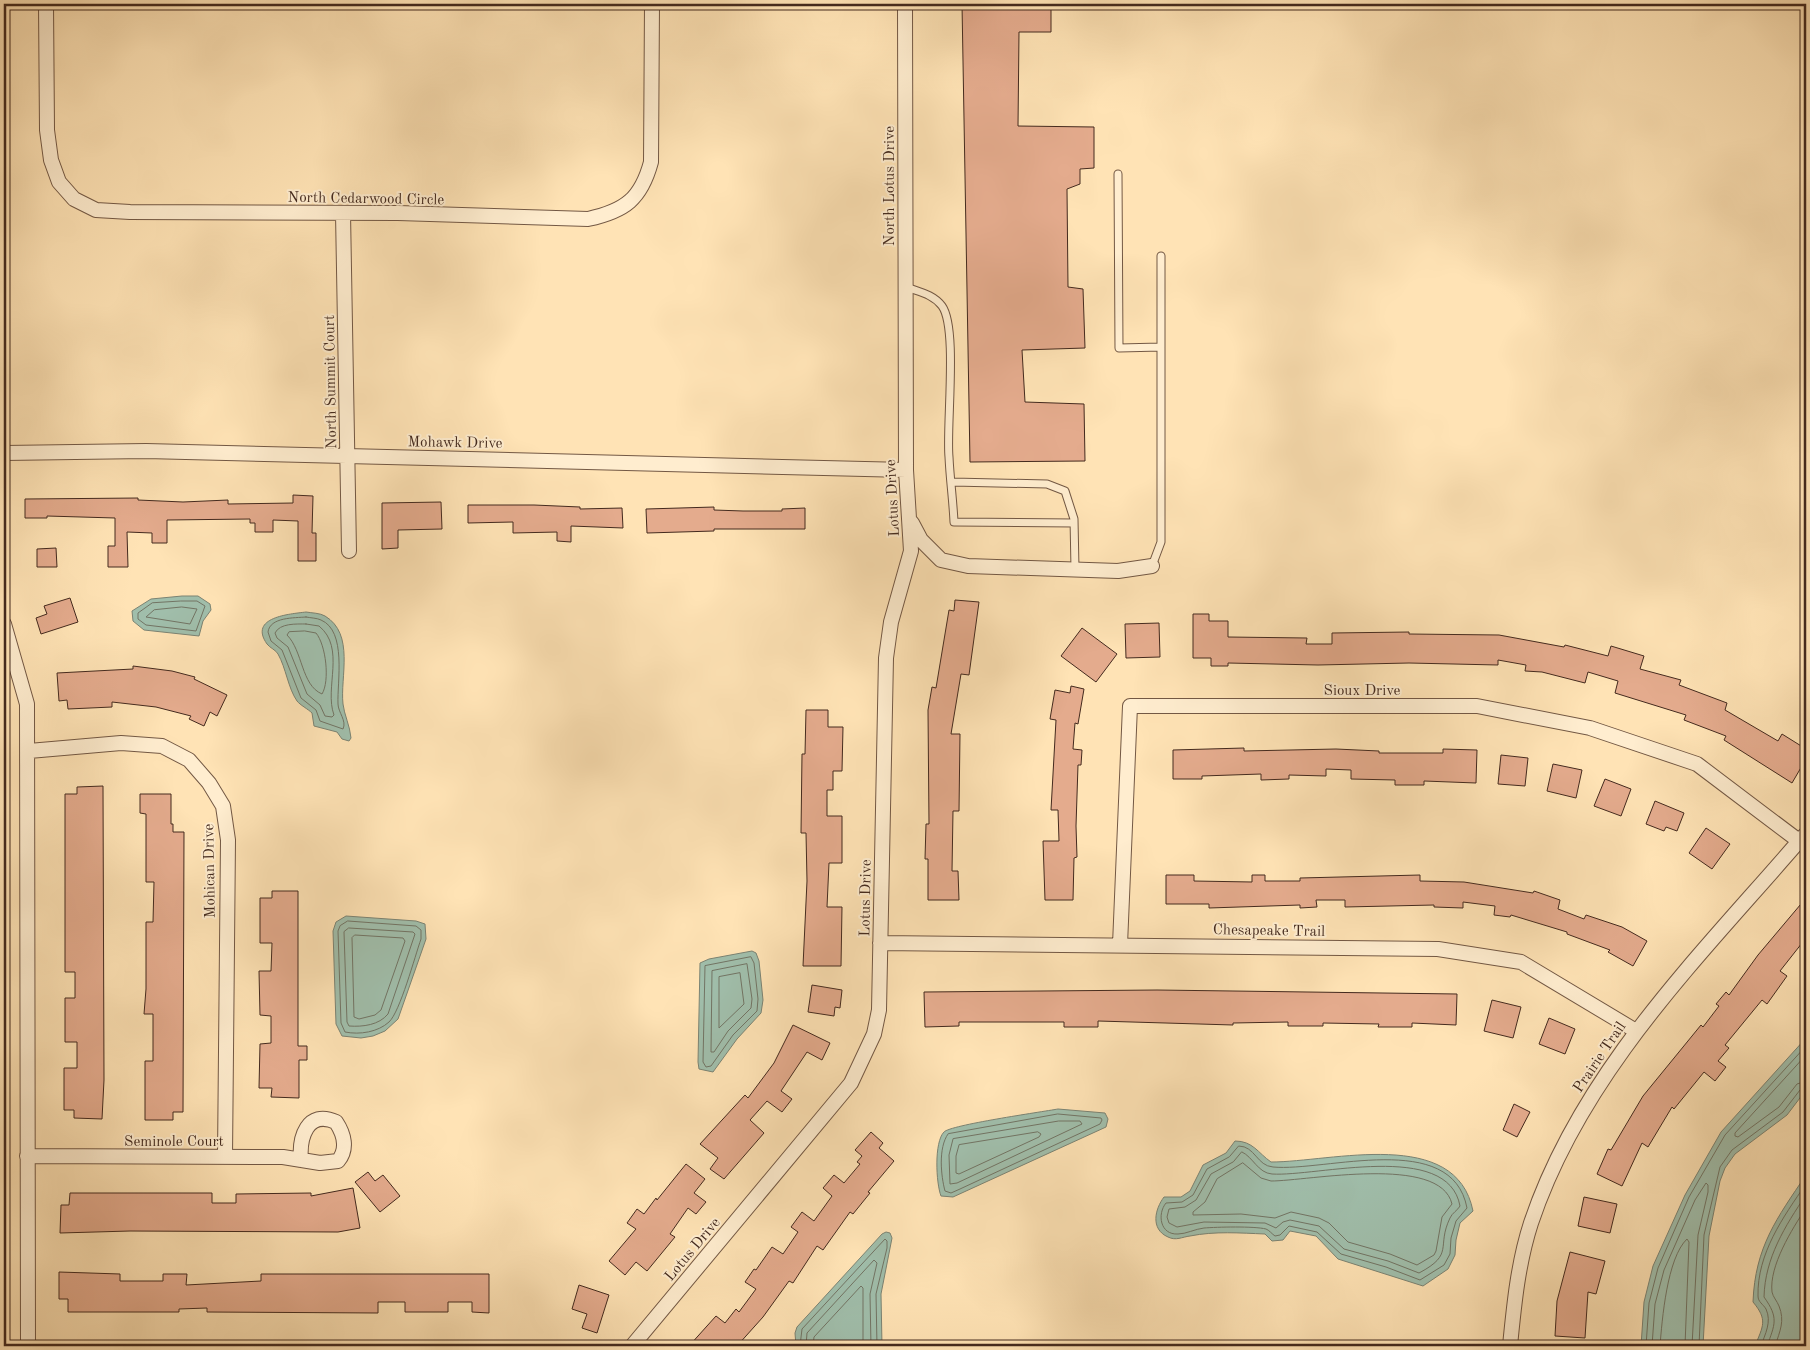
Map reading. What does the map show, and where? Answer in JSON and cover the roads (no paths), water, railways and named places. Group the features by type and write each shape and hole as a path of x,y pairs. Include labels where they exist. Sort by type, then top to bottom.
{"street":[{"name":"North Cedarwood Circle","path":"46,4 47,108 51,160 59,182 74,199 96,210 130,212 343,213 588,219 611,214 632,202 646,184 652,162 652,4"},
{"name":"North Lotus Drive","path":"905,4 906,369"},
{"name":"North Summit Court","path":"343,213 349,551"},
{"name":"Lotus Drive","path":"632,1346 851,1083 874,1034 879,1010 886,658 891,622 911,551 906,470 906,369"},
{"name":"Mohawk Drive","path":"4,453 146,451 906,470"},
{"path":"910,520 921,540 941,560 968,566 1118,571 1152,566"},
{"path":"4,624 28,704 28,1346"},
{"name":"Sioux Drive","path":"1120,945 1130,706 1477,706 1590,728 1697,764 1802,837"},
{"name":"Mohican Drive","path":"29,751 121,743 162,746 189,760 209,783 223,806 228,840 225,1157"},
{"name":"Prairie Trail","path":"1510,1346 1515,1292 1531,1224 1553,1169 1586,1104 1636,1031 1802,837"},
{"name":"Chesapeake Trail","path":"880,943 1438,949 1521,962 1636,1031"},
{"name":"Seminole Court","path":"27,1156 283,1157 301,1160 320,1163 338,1161 343,1155 345,1146 340,1128 336,1122 327,1118 314,1121 306,1128 300,1149 301,1160"}],"lane":[{"path":"1118,174 1119,348 1161,347"},
{"path":"1152,566 1161,542 1161,256"},
{"path":"906,288 931,295 943,307 950,352 949,457 953,482 954,522 1074,524"},
{"path":"953,482 1048,484 1066,491 1074,524 1075,569"}],"water":[{"path":"198,596 210,604 211,610 203,621 199,636 144,630 133,621 132,611 151,599"},
{"path":"306,612 325,616 334,624 340,634 344,657 343,704 351,738 349,741 342,739 337,732 314,726 312,713 297,701 278,654 267,644 263,635 263,628 273,619"},
{"path":"346,916 416,921 425,924 426,939 398,1019 385,1031 373,1036 361,1038 342,1036 336,1024 333,931 336,922"},
{"path":"752,951 756,953 759,961 763,1000 761,1013 737,1039 713,1072 699,1069 700,963 709,959"},
{"path":"1806,1038 1806,1090 1787,1115 1735,1154 1725,1168 1720,1181 1709,1236 1703,1346 1641,1346 1644,1302 1653,1266 1685,1195 1721,1132"},
{"path":"1058,1109 1105,1113 1108,1119 1106,1127 953,1197 941,1196 938,1182 937,1153 944,1132 978,1122"},
{"path":"1235,1141 1251,1145 1271,1162 1357,1155 1388,1155 1418,1158 1443,1167 1462,1184 1473,1211 1460,1223 1455,1255 1448,1269 1423,1286 1338,1259 1316,1236 1290,1231 1283,1240 1272,1241 1265,1234 1199,1234 1176,1239 1162,1233 1156,1224 1156,1219 1158,1207 1164,1197 1181,1197 1190,1191 1203,1165 1226,1153"},
{"path":"1806,1175 1806,1346 1755,1346 1763,1323 1761,1314 1753,1302 1758,1265 1769,1234"},
{"path":"890,1233 892,1238 881,1294 882,1346 796,1346 795,1333 797,1327 882,1234"}]}
